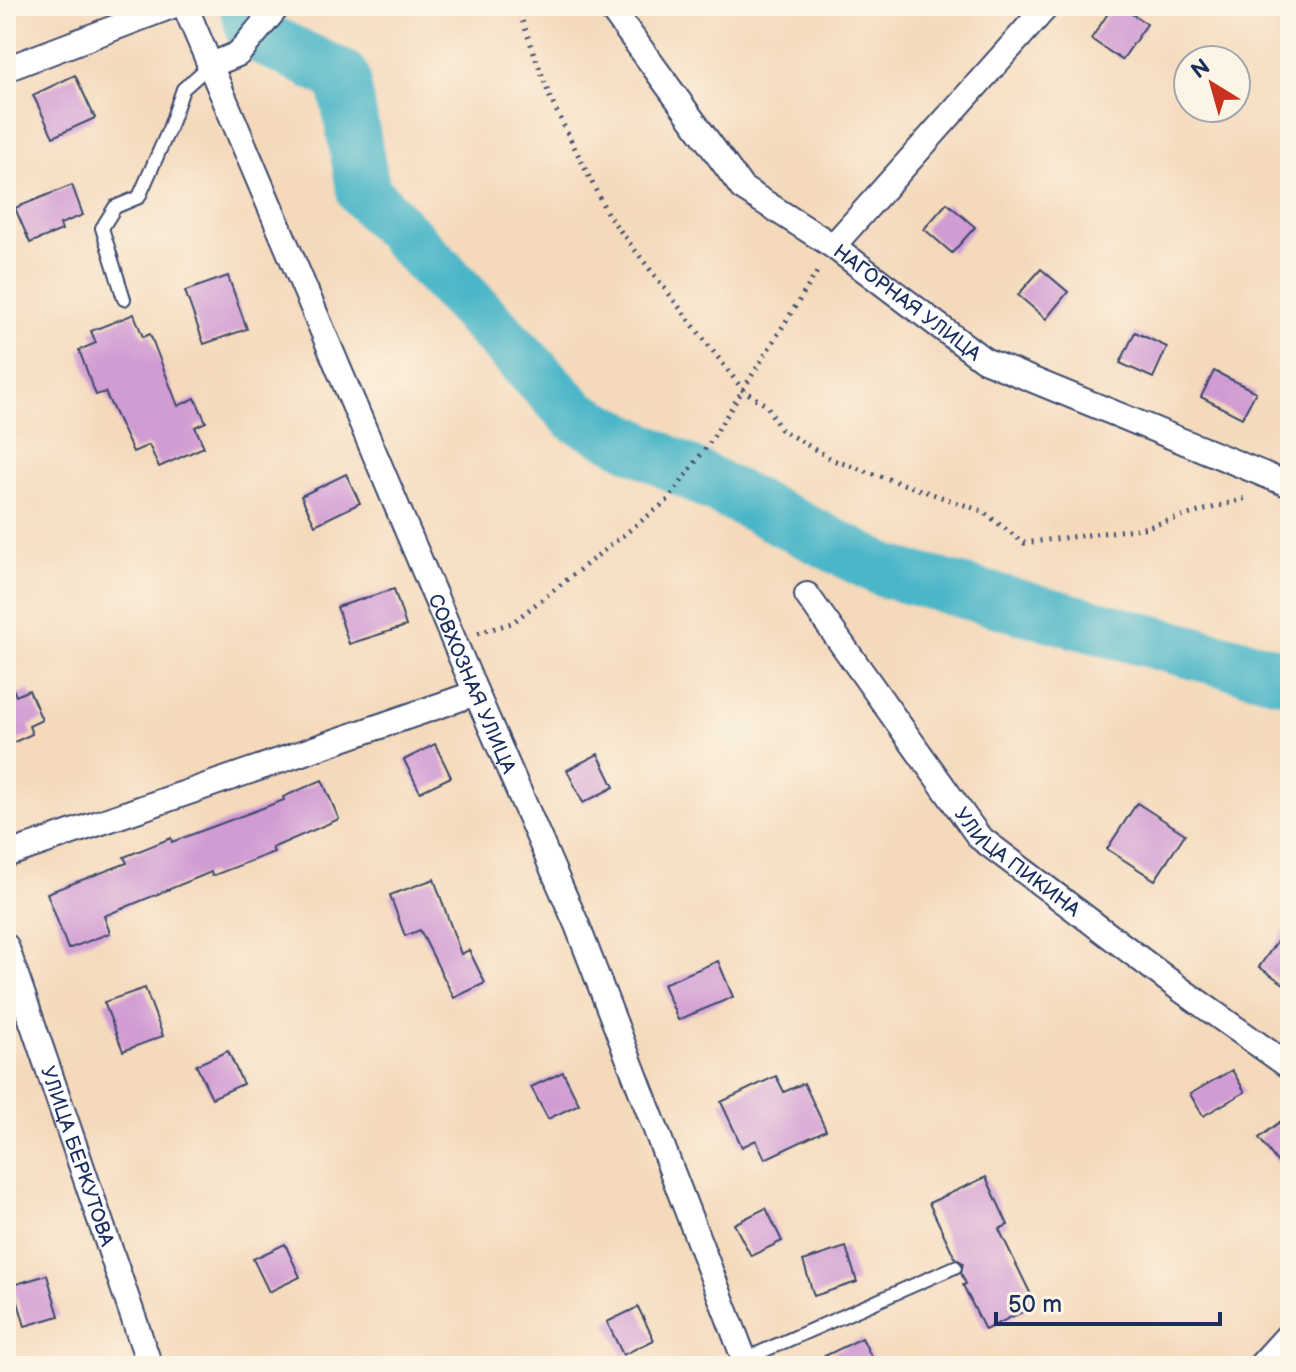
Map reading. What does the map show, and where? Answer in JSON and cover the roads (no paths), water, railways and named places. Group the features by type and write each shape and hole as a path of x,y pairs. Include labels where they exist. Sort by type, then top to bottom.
{"street":[{"path":"6,69 172,6"},
{"name":"СОВХОЗНАЯ УЛИЦА","path":"185,6 577,925 746,1363"},
{"path":"209,66 238,54 278,6"},
{"name":"НАГОРНАЯ УЛИЦА","path":"607,6 742,188 833,246 984,360 1290,485"},
{"path":"833,246 1047,6"},
{"name":"УЛИЦА ПИКИНА","path":"807,595 979,837 1180,989 1290,1067"},
{"path":"6,855 476,693"},
{"name":"УЛИЦА БЕРКУТОВА","path":"6,946 150,1366"},
{"path":"1260,1366 1290,1333"}],"lane":[{"path":"124,299 102,228 115,207 139,197 183,89 209,66"},
{"path":"746,1363 955,1267"}],"waterway":[{"path":"246,6 254,34 343,77 364,193 576,416 885,571 1290,678"}]}
